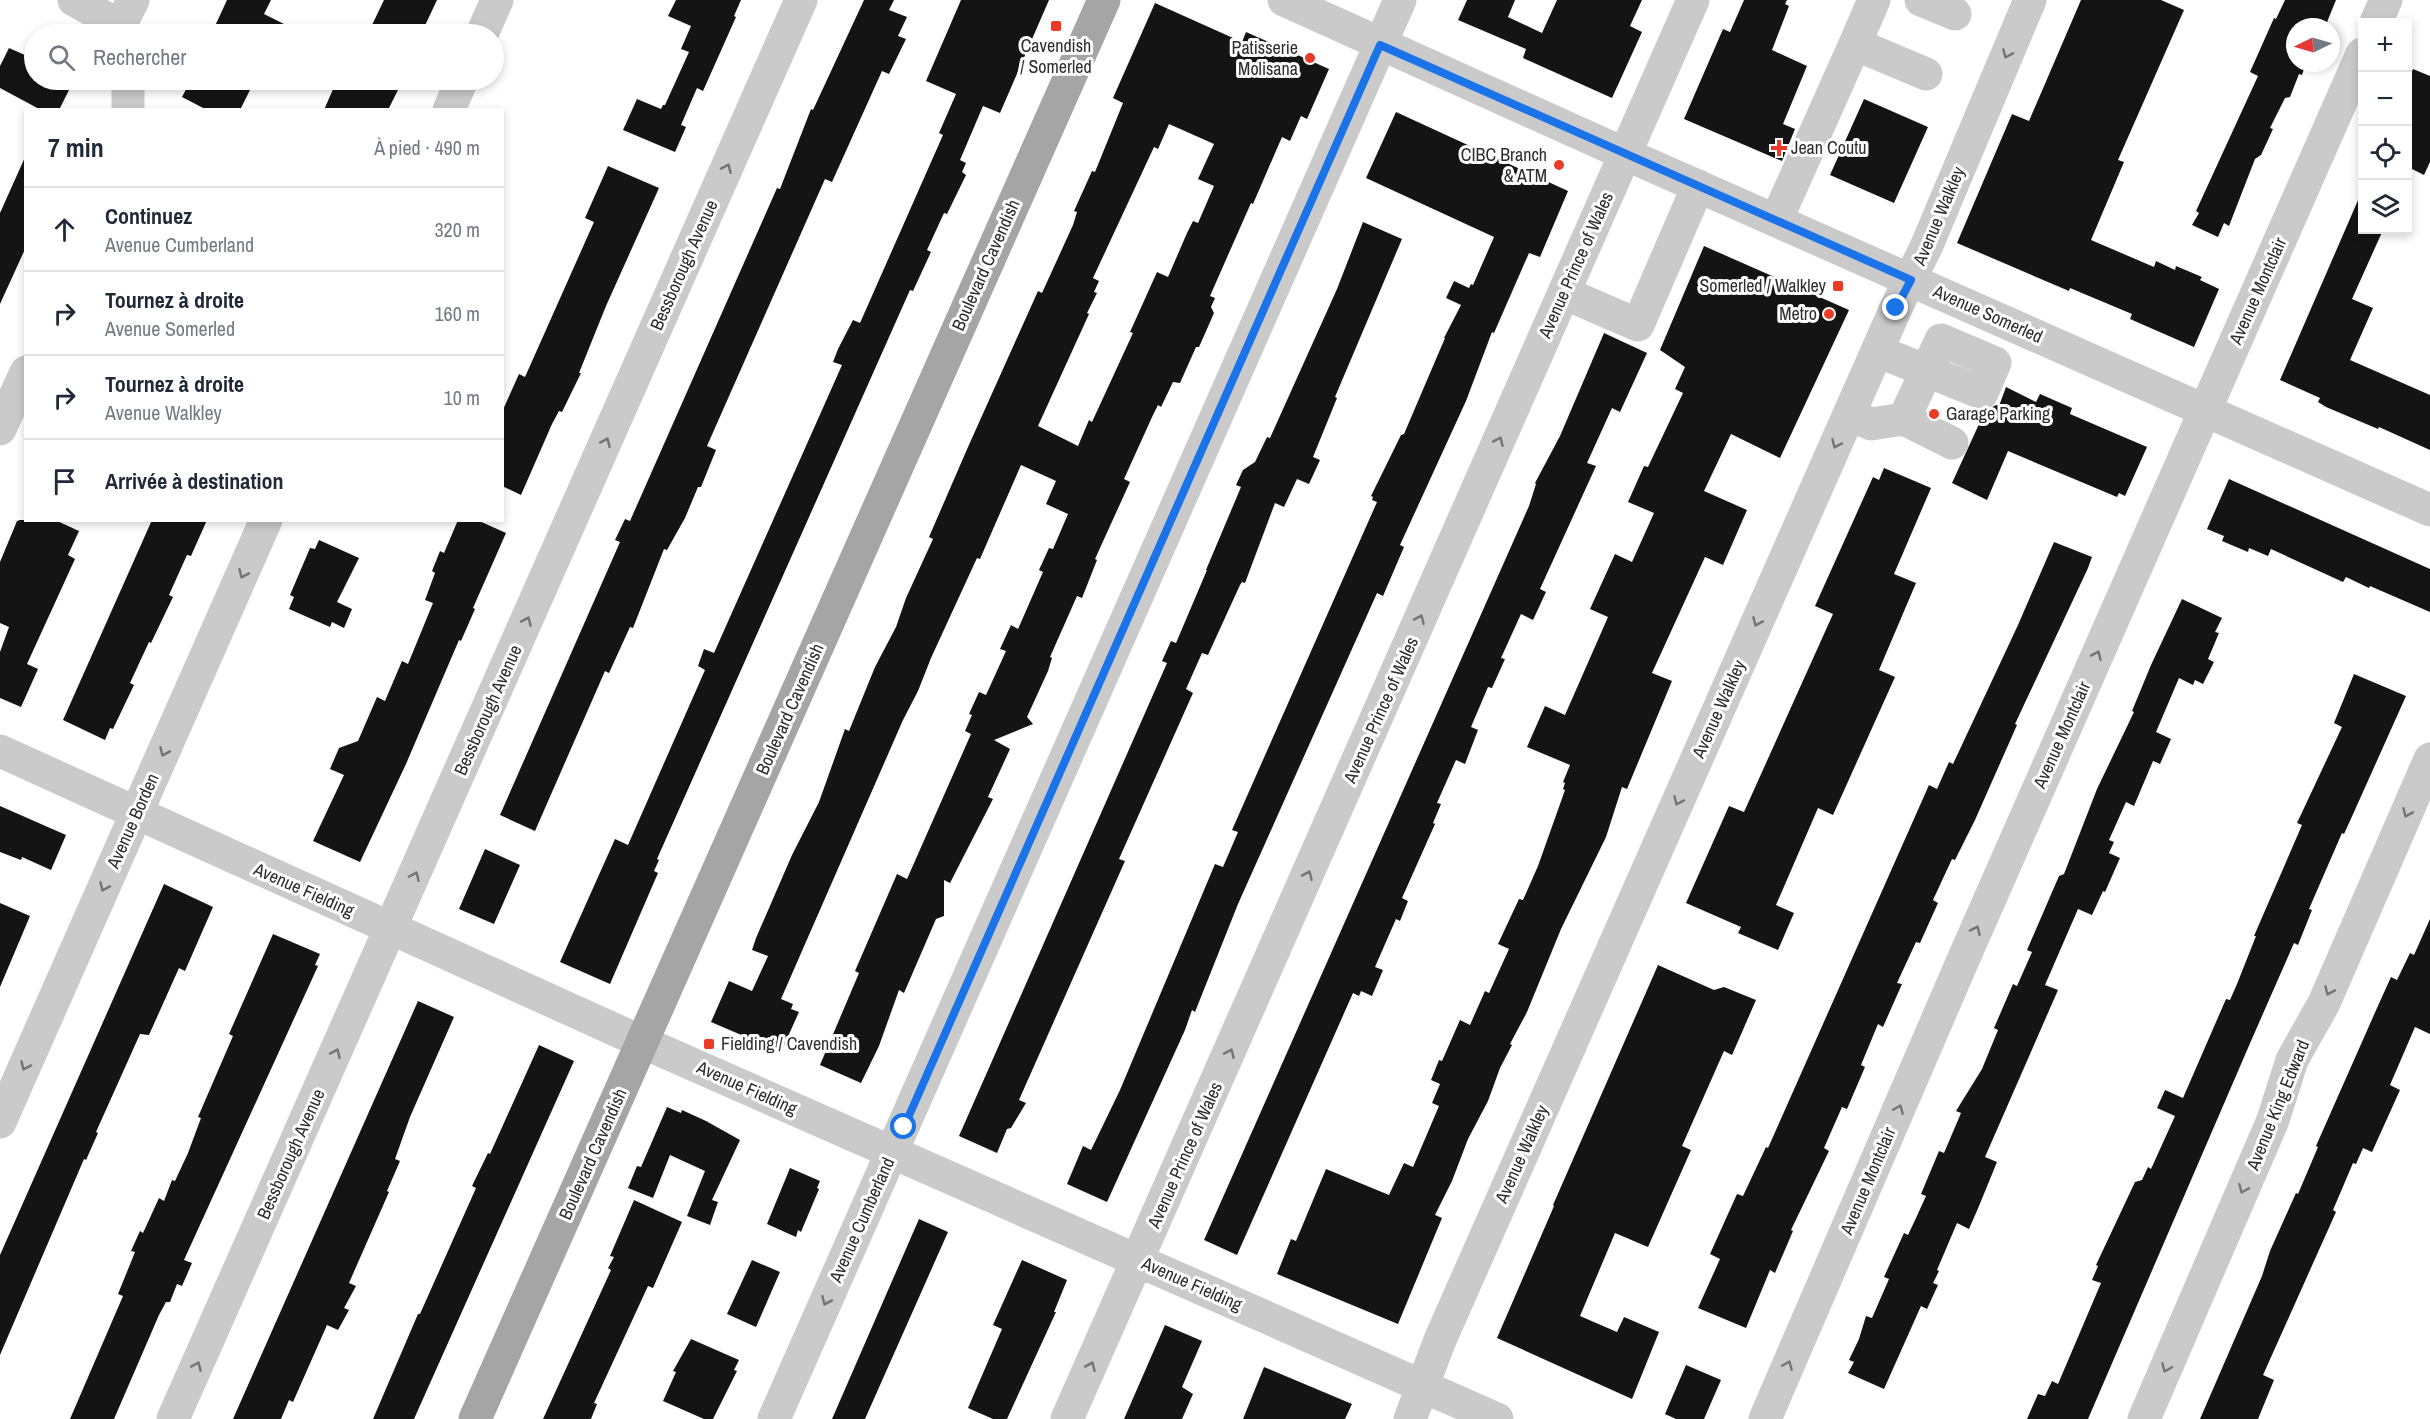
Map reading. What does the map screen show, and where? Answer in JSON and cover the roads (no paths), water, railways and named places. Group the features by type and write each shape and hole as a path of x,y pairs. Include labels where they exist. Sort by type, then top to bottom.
{"main road":[{"name":"Boulevard Cavendish","path":"475,1419 1104,0"}],"street":[{"path":"74,0 124,20"},
{"path":"486,24 497,0"},
{"name":"Bessborough Avenue","path":"173,1419 801,0"},
{"name":"Avenue Somerled","path":"1284,0 1624,154 2430,510"},
{"name":"Avenue Cumberland","path":"774,1419 1400,0"},
{"name":"Avenue Prince of Wales","path":"1067,1419 1693,0"},
{"path":"1776,221 1874,0"},
{"path":"1921,0 1955,14"},
{"name":"Avenue Walkley","path":"1410,1419 1421,1385 1849,414 1911,280 2030,0"},
{"path":"2378,18 2386,0"},
{"path":"1855,44 1926,74"},
{"name":"Avenue Montclair","path":"1765,1419 1982,916 2358,63"},
{"path":"128,90 128,108"},
{"path":"450,108 458,90"},
{"path":"1564,293 1638,325 1698,186"},
{"path":"1904,419 1960,302"},
{"path":"1877,351 1982,393 1995,363 2008,349 2016,327"},
{"path":"1941,340 1995,363"},
{"path":"0,429 24,376"},
{"path":"1849,414 1871,424 1904,419 1952,443"},
{"name":"Avenue Borden","path":"0,1122 265,522"},
{"name":"Avenue Fielding","path":"0,751 391,930 1497,1419"},
{"name":"Avenue King Edward","path":"2144,1419 2273,1120 2292,1060 2324,1003 2430,759"}],"place":[{"name":"Cavendish / Somerled","path":"1056,26"},
{"name":"Patisserie Molisana","path":"1310,58"},
{"name":"Jean Coutu","path":"1779,148"},
{"name":"CIBC Branch & ATM","path":"1559,165"},
{"name":"Somerled / Walkley","path":"1838,286"},
{"name":"Metro","path":"1829,314"},
{"name":"Garage Parking","path":"1934,414"},
{"name":"Fielding / Cavendish","path":"709,1044"}]}
